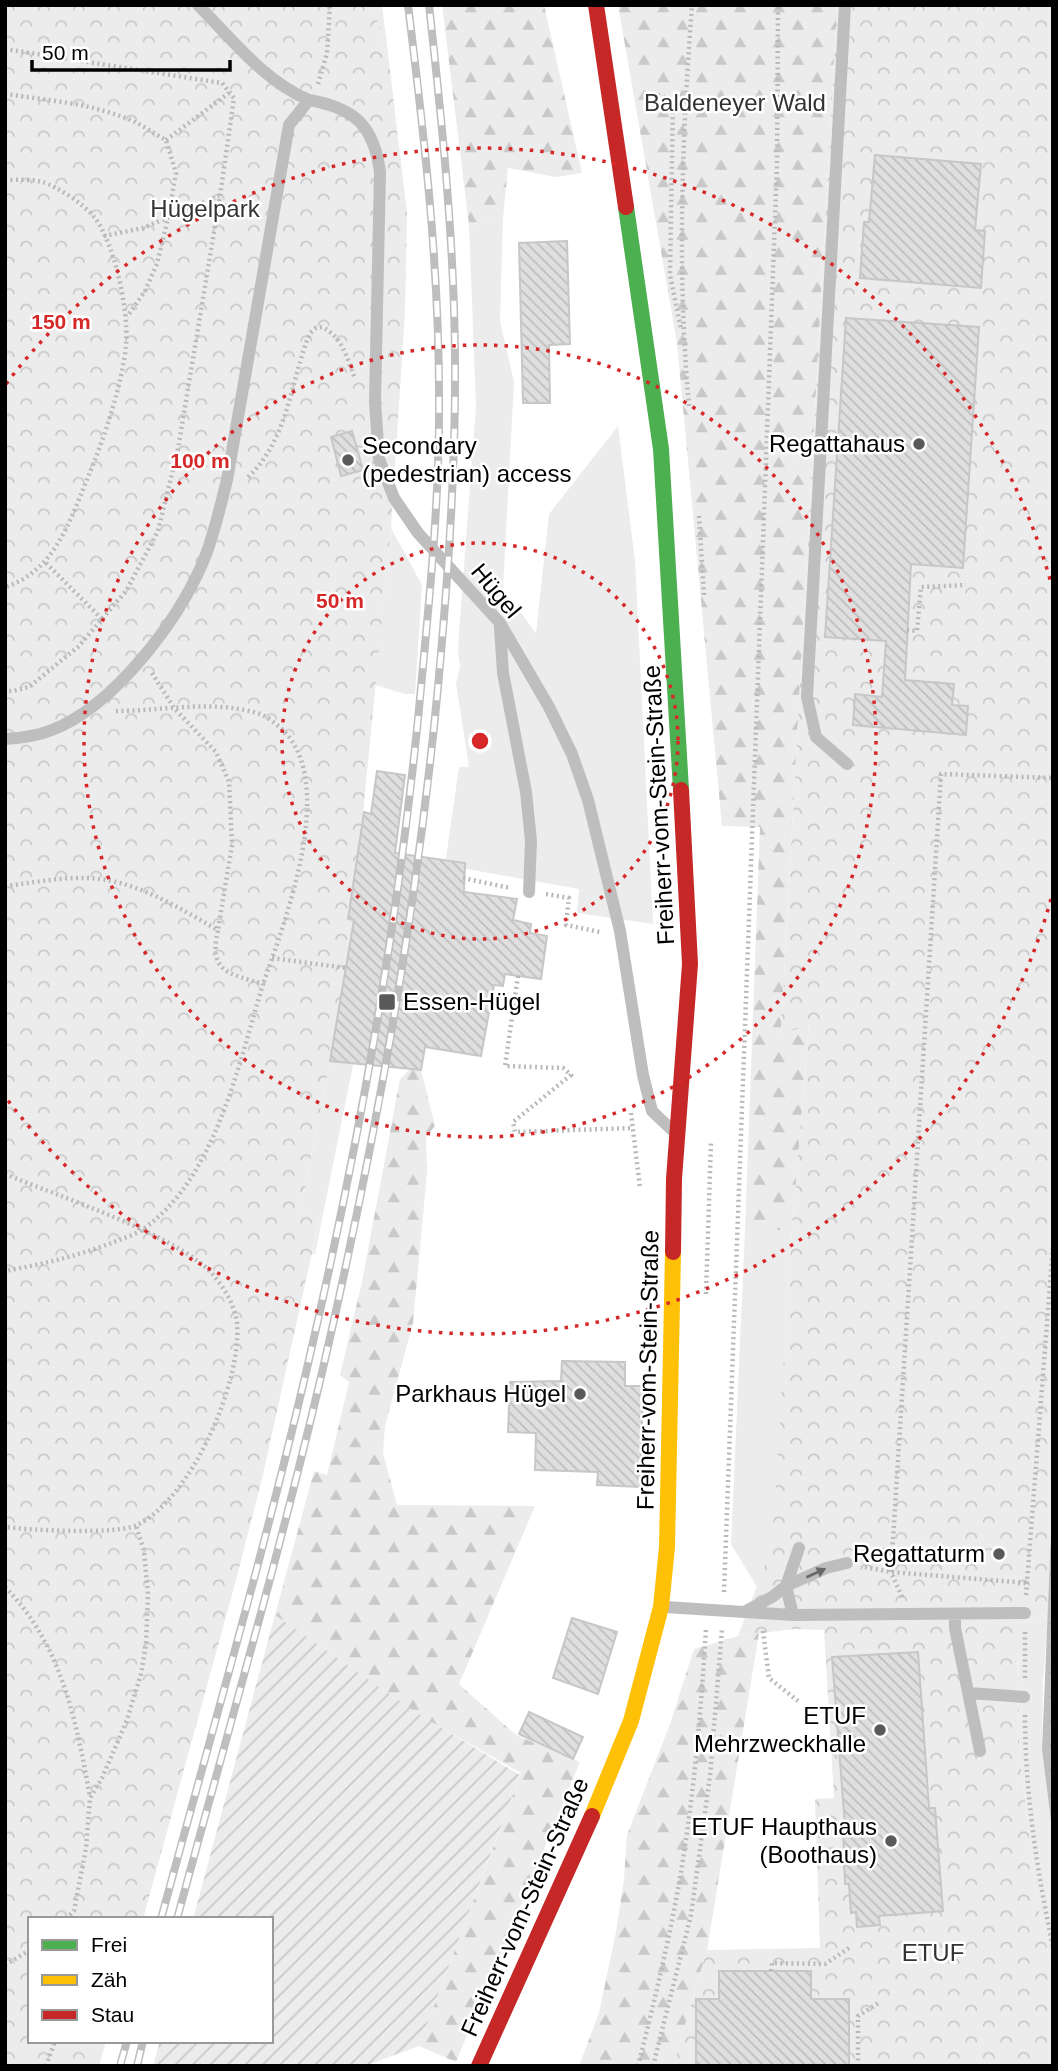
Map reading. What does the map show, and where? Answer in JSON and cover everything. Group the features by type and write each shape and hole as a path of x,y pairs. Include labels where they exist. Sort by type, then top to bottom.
{"main road":[{"name":"Freiherr-vom-Stein-Straße","path":"479,2066 600,1799 631,1721 661,1607 667,1547 674,1179 690,964 661,449 596,5"}],"lane":[{"name":"Hügel","path":"198,5 269,77 288,91 334,106 360,121 369,132 377,151 380,172 375,402 379,459 394,498 418,533 500,623 549,707 576,765 621,931 643,1075 652,1111 677,1135"},
{"path":"845,5 807,697 816,737 847,764"},
{"path":"5,739 22,738 53,730 85,711 142,658 168,626 187,595 208,549 227,480 285,139 289,125 309,100"},
{"path":"500,623 503,673 526,792 531,841 529,892"},
{"path":"793,1615 786,1586 799,1548"},
{"path":"746,1611 786,1586 826,1568 847,1563"},
{"path":"661,1607 793,1615 1025,1613"},
{"path":"955,1614 955,1628 980,1751"},
{"path":"970,1693 1024,1697"}],"path":[{"path":"309,100 319,83 325,62 330,5"},
{"path":"658,94 673,100 670,275 683,340 684,103 692,5"},
{"path":"653,2066 691,1914 710,1776 723,1611 777,164 778,5"},
{"path":"5,49 222,83 234,98 178,449 159,531 126,591 78,647 29,687 5,691"},
{"path":"166,140 229,93"},
{"path":"5,94 112,113 131,120 166,140 176,173 168,218 157,264 145,291 127,318"},
{"path":"5,180 42,182 71,197 94,217 118,273 127,318 126,346 121,370 96,458 62,537 46,563 22,582 5,587"},
{"path":"104,236 143,228 220,196"},
{"path":"227,480 247,478 258,467 272,444 291,400 307,339 316,328 322,327 335,335 355,379"},
{"path":"46,563 103,620"},
{"path":"907,630 917,631 921,587 966,585"},
{"path":"142,658 174,708 216,752 229,782 232,845 214,953 221,967 234,975 263,984"},
{"path":"5,1271 86,1252 142,1230 173,1203 205,1157 234,1079 293,898 305,840 307,789 300,757 286,732 263,714 232,706 85,711"},
{"path":"891,1573 941,774 1053,778"},
{"path":"5,886 90,877 111,881 164,900 218,930"},
{"path":"463,878 569,898 566,925 600,930"},
{"path":"272,958 346,968"},
{"path":"518,976 505,1066 563,1068 571,1074 513,1122 515,1132 633,1128"},
{"path":"5,1174 142,1230 196,1260 212,1273 231,1302 237,1320 237,1339 223,1403 194,1464 171,1498 136,1526 68,1531 5,1527"},
{"path":"847,1563 891,1573 1027,1583 1053,1245"},
{"path":"90,1798 102,1778 127,1720 141,1674 146,1644 148,1595 144,1552 136,1526"},
{"path":"5,1587 22,1605 51,1650 76,1719 90,1798 86,1848 74,1917"},
{"path":"638,2066 661,1972 680,1876 694,1778 707,1610"},
{"path":"760,1613 769,1678 797,1701"},
{"path":"1025,1613 1025,1750 1042,1896 1053,1947"},
{"path":"68,1917 74,1911"},
{"path":"771,1970 772,1963 825,1964 849,1948"},
{"path":"5,1965 28,1951"},
{"path":"858,2066 859,2016 880,2002"},
{"path":"47,2066 54,2043"}],"green space":[{"name":"Hügelpark","path":"5,5 373,5 390,70 407,213 405,312 391,528 363,813 348,918 354,920 301,1208 321,1212 262,1479 144,1917 28,1917 28,2043 105,2043 99,2066 5,2066"},
{"path":"373,5 382,5 390,70"},
{"path":"442,5 544,5 582,173 556,177 508,168 503,218 469,225"},
{"name":"Baldeneyer Wald","path":"618,5 837,5 781,1033 809,1025 792,1230 745,1230 760,827 722,826 677,343"},
{"name":"ETUF","path":"837,5 1053,5 1053,1485 1048,1618 1018,1624 1019,1749 1037,1901 1053,1976 1053,2066 673,2066 707,1950 820,1948 815,1799 834,1798 824,1630 794,1629 738,1636 772,1546 792,1230 809,1026 781,1033"},
{"path":"503,218 500,321 514,382 503,589 536,633 549,514 618,426 635,560 653,924 577,913 579,889 445,865 459,767 469,767 456,683 460,667 459,633 476,406 469,225"},
{"path":"391,528 422,585 415,694 405,694 375,685"},
{"path":"331,1056 354,1060 315,1254 312,1254 321,1213 301,1208"},
{"path":"410,1069 421,1070 435,1126 426,1137 427,1173 413,1323 385,1426 383,1453 397,1505 535,1506 459,1684 516,1735 580,1762 456,2062 419,2046 521,1773 422,1717 275,1615 314,1471 327,1475 349,1382 340,1375 362,1282 400,1079"},
{"path":"745,1230 792,1230 773,1546 757,1587 731,1544"},
{"path":"275,1615 420,1715 520,1775 419,2046 365,2066 153,2066 159,2043 273,2043 273,1917 194,1917"},
{"path":"1048,1618 1042,1750 1053,1837 1053,1976 1037,1901 1019,1749 1018,1624"},
{"path":"759,1633 707,1950 673,2066 579,2066 599,2013 616,1932 627,1835 670,1724 694,1649 738,1636"}],"water":[{"path":"1053,1485 1053,1837 1042,1750"}],"building":[{"path":"875,155 981,164 975,230 985,231 981,288 860,278 864,222 869,222"},
{"path":"567,241 570,344 549,345 550,403 523,403 519,243"},
{"path":"846,318 979,327 963,568 911,564 905,680 954,684 952,705 968,706 966,735 853,725 855,694 882,697 886,641 825,637"},
{"name":"Secondary (pedestrian) access","path":"352,431 363,470 341,476 331,437"},
{"path":"377,771 405,775 395,853 465,863 464,892 517,899 513,920 531,924 530,933 547,936 541,979 505,974 503,986 494,985 481,1056 425,1047 421,1070 330,1061 354,920 348,919 364,812 371,814"},
{"path":"562,1361 625,1362 625,1386 643,1386 640,1487 597,1485 598,1472 535,1470 536,1433 508,1432 510,1382 561,1381"},
{"path":"572,1618 617,1632 598,1694 553,1678"},
{"path":"918,1652 929,1808 935,1808 943,1911 879,1916 880,1925 857,1927 856,1912 851,1913 849,1884 845,1884 845,1826 832,1657"},
{"path":"529,1712 583,1737 573,1759 519,1734"},
{"path":"719,1971 811,1971 811,1999 849,1999 849,2066 696,2066 696,1999 719,1999"}],"railway":[{"path":"162,1917 259,1559 313,1342 364,1095 404,845 429,607 439,430 433,248 408,5"},
{"path":"178,1917 275,1559 329,1342 379,1099 419,852 445,604 455,398 450,224 429,5"},
{"path":"120,2066 126,2043"},
{"path":"137,2066 143,2043"}],"traffic: fast":[{"path":"626,207 661,449 681,790"}],"traffic: slow":[{"path":"592,1816 631,1721 661,1607 667,1547 673,1252"}],"traffic: jam":[{"path":"596,5 626,207"},
{"path":"673,1252 674,1179 690,964 681,790"},
{"path":"479,2066 592,1816"}],"place":[{"name":"Regattahaus","path":"919,444"},
{"name":"Secondary (pedestrian) access","path":"348,460"},
{"name":"Essen-Hügel","path":"387,1002"},
{"name":"Parkhaus Hügel","path":"580,1394"},
{"name":"Regattaturm","path":"999,1554"},
{"name":"ETUF Mehrzweckhalle","path":"880,1730"},
{"name":"ETUF Haupthaus (Boothaus)","path":"891,1841"}]}
